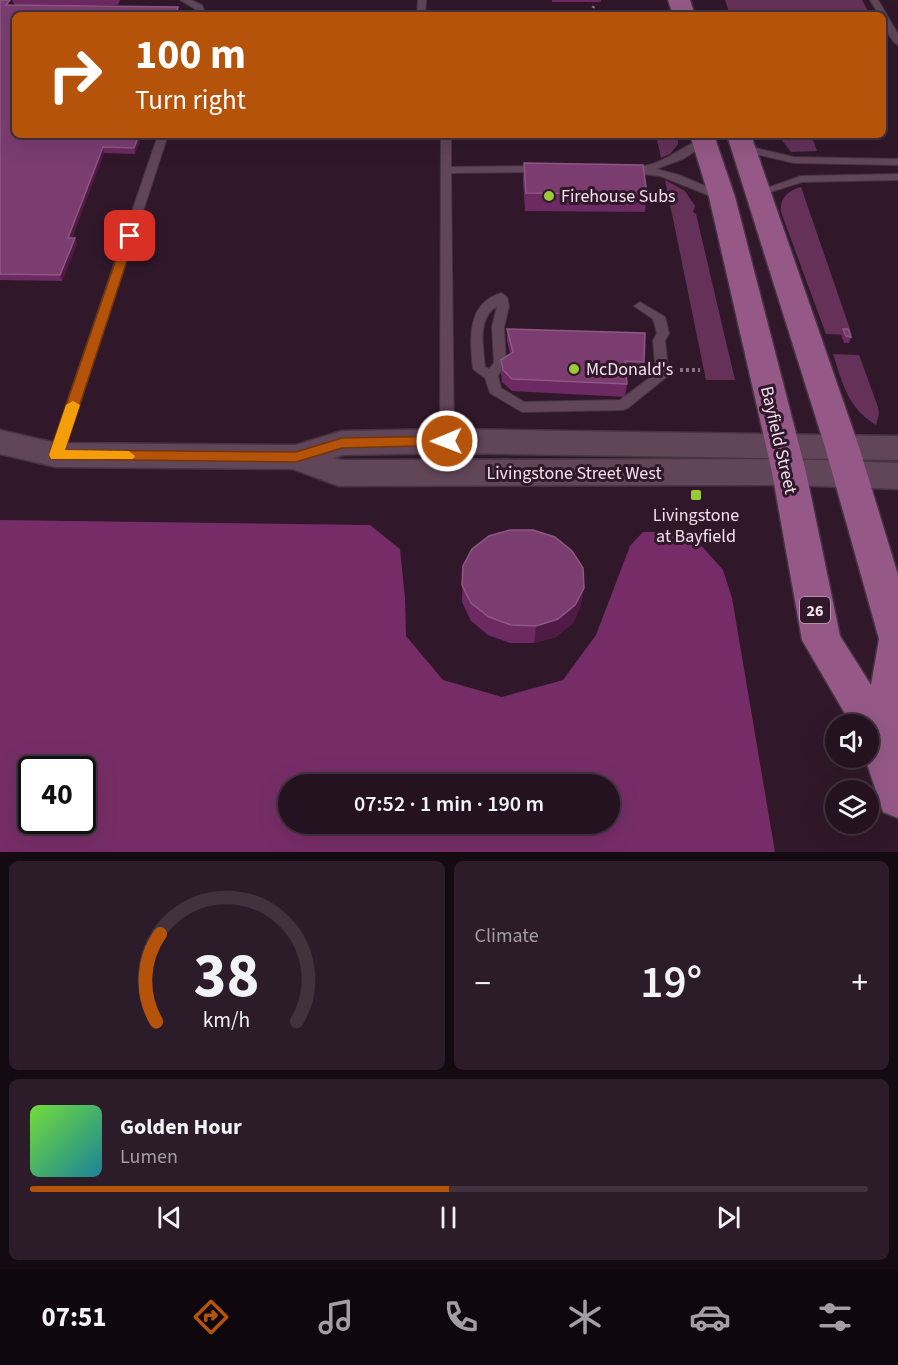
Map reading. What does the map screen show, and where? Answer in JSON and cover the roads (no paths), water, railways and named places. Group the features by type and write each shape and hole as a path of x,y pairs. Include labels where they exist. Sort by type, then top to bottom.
{"main road":[{"name":"Bayfield Street","path":"703,138 722,198 816,460 896,628 888,718 898,798"},
{"name":"Bayfield Street","path":"741,142 758,193 816,460 821,640 888,718"}],"street":[{"name":"Livingstone Street West","path":"0,442 56,455 296,457 342,443 447,441 816,460"},
{"path":"816,460 898,448"},
{"name":"Livingstone Street West","path":"296,457 339,473 816,460"},
{"path":"816,460 898,476"}],"lane":[{"path":"184,0 199,7 201,12"},
{"path":"886,21 898,42"},
{"path":"56,455 162,138"},
{"path":"446,138 447,441"},
{"path":"646,169 679,157 703,138"},
{"path":"741,142 794,160 898,162"},
{"path":"447,170 552,169"},
{"path":"611,169 646,169 682,180 722,198"},
{"path":"758,193 801,179 898,177"},
{"path":"491,376 500,363 498,327 503,306 501,297 490,303 479,315 476,326 479,369 491,376 495,390 522,407 623,405 663,375 659,341 663,333 659,317 640,306"}],"place":[{"name":"Firehouse Subs","path":"549,196"},
{"name":"McDonald's","path":"574,369"},
{"name":"Livingstone at Bayfield","path":"696,495"}]}
